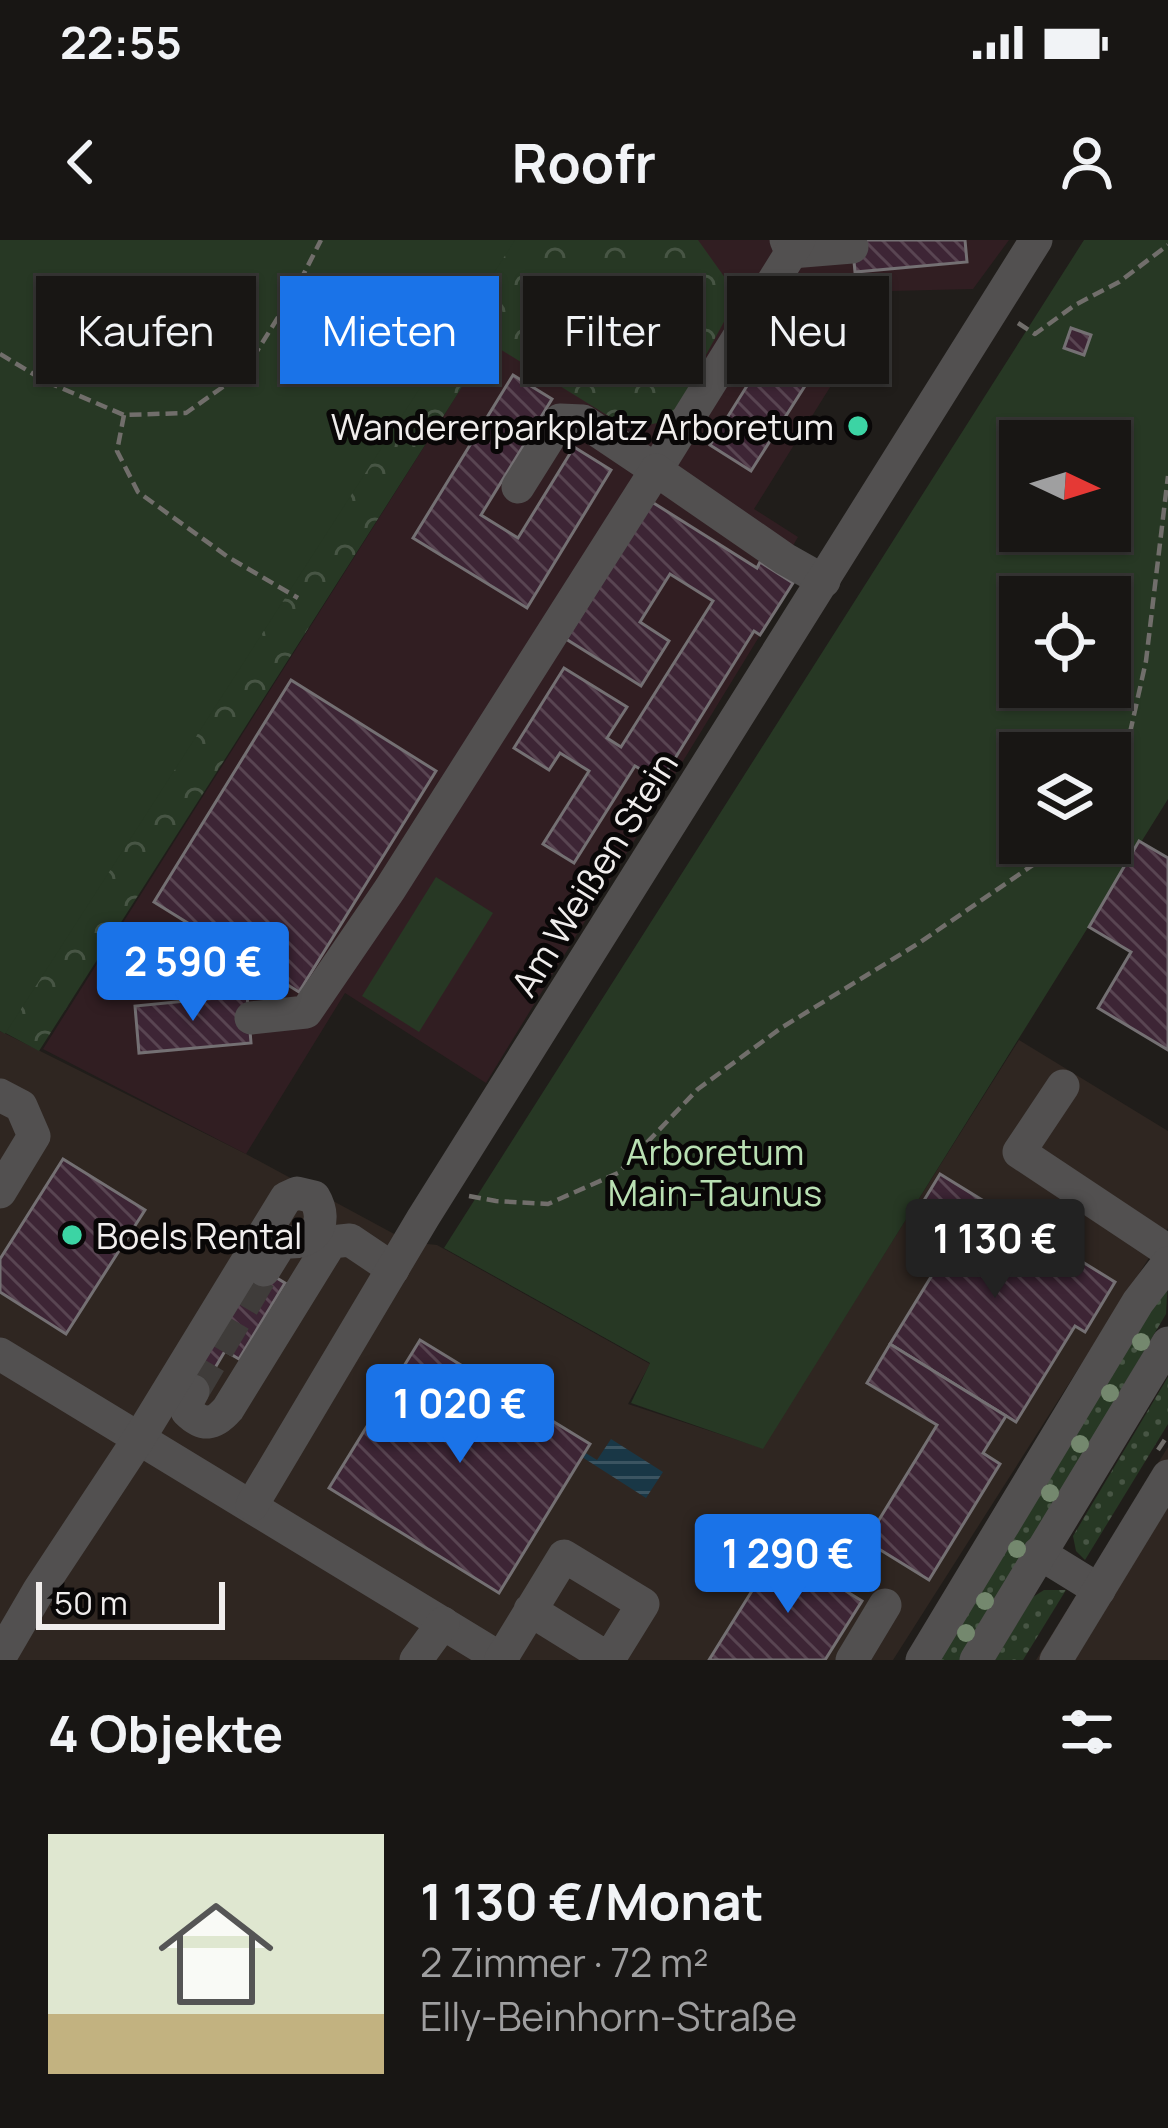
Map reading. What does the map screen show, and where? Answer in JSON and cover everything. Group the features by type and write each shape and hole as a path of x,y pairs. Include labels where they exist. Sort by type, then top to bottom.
{"street":[{"name":"Am Weißen Stein","path":"252,1505 393,1269 1036,240"},
{"path":"251,1018 306,1012 656,470 792,244 853,247"},
{"path":"518,488 560,419 583,421 824,581"},
{"path":"1063,1086 1019,1152 1168,1251"},
{"path":"0,1095 21,1106 34,1136 0,1192"},
{"path":"0,1657 286,1198 297,1192 314,1197 321,1216 317,1230 308,1240 282,1240 264,1270"},
{"path":"193,1391 187,1402 196,1419 218,1420 229,1409 332,1242 350,1240 393,1269"},
{"path":"922,1660 1138,1302 1168,1263"},
{"path":"976,1660 1168,1343"},
{"path":"0,1354 502,1659 530,1610"},
{"path":"1056,1660 1168,1476"},
{"path":"1039,1553 1099,1590"},
{"path":"852,1660 886,1606"},
{"path":"416,1660 443,1623"}],"path":[{"path":"0,354 45,381 124,416 187,413 244,372 321,240"},
{"path":"1035,334 1168,245"},
{"path":"124,416 117,451 138,493 228,557 298,598"},
{"path":"1131,732 1147,662 1168,476"},
{"path":"442,1190 496,1201 548,1204 618,1173 714,1077 781,1028 919,943 1034,864"}],"shaded area":[{"path":"555,240 1009,240 973,289 889,293 889,276 727,276 727,384 832,384 754,509 798,537 780,568 795,578 486,1083 345,993 246,1154 43,1049 464,384 499,384 499,328 523,291 523,384 703,384 703,276 532,276"},
{"path":"0,1031 409,1242 437,1245 650,1364 628,1404 762,1448 1019,1040 1168,1131 1168,1228 893,1660 0,1660"},
{"path":"1168,1447 1168,1660 1036,1660"}],"green space":[{"path":"0,240 698,240 727,281 727,316 703,360 703,276 523,276 523,363 499,349 499,276 280,276 280,384 464,384 39,1051 0,1030"},
{"path":"0,240 515,240 492,276 280,276 280,384 423,384 5,1034 0,1031"},
{"name":"Arboretum Main-Taunus","path":"1084,240 1168,240 1168,799 1131,858 1131,732 999,732 999,864 1128,864 763,1449 631,1403 650,1363 444,1248"},
{"path":"557,384 690,384 670,421 628,428"},
{"path":"436,877 493,913 419,1032 362,996"},
{"path":"1168,1277 1166,1314 961,1660 933,1660"},
{"path":"1168,1377 1168,1424 1085,1560 1076,1551 1073,1536"},
{"path":"1044,1590 1066,1590 1023,1660 995,1660 1033,1597"}],"water":[{"path":"611,1439 663,1472 646,1498 582,1457 584,1452 597,1460"}],"building":[{"path":"852,240 965,240 967,262 855,272"},
{"path":"1071,328 1091,335 1084,355 1064,348"},
{"path":"513,375 552,399 481,515 518,538 574,447 611,470 527,608 413,538"},
{"path":"748,384 806,384 751,471 710,445"},
{"path":"652,502 757,568 760,562 793,583 760,635 754,631 661,781 635,766 574,863 543,844 589,771 560,753 549,770 514,748 564,668 627,707 607,738 621,747 713,601 670,574 640,622 669,641 641,686 566,639"},
{"path":"291,680 436,771 299,992 154,902"},
{"path":"1139,841 1168,858 1168,1050 1098,1008 1131,952 1089,927 1126,864 1131,864"},
{"path":"247,995 251,1043 139,1053 135,1006"},
{"name":"Boels Rental","path":"63,1159 145,1210 66,1334 0,1292 0,1259"},
{"path":"940,1174 1115,1282 1085,1332 1075,1326 1016,1422 890,1344 948,1249 909,1225"},
{"path":"257,1266 285,1283 239,1359 225,1351 199,1395 185,1386"},
{"path":"420,1340 590,1444 499,1593 329,1488"},
{"path":"890,1344 1006,1416 983,1453 1000,1464 929,1580 866,1541 937,1425 867,1383"},
{"path":"778,1549 862,1601 825,1660 709,1660"}],"tunnel":[{"path":"193,1391 264,1270"}],"place":[{"name":"Wandererparkplatz Arboretum","path":"858,426"},
{"name":"Boels Rental","path":"72,1235"}]}
